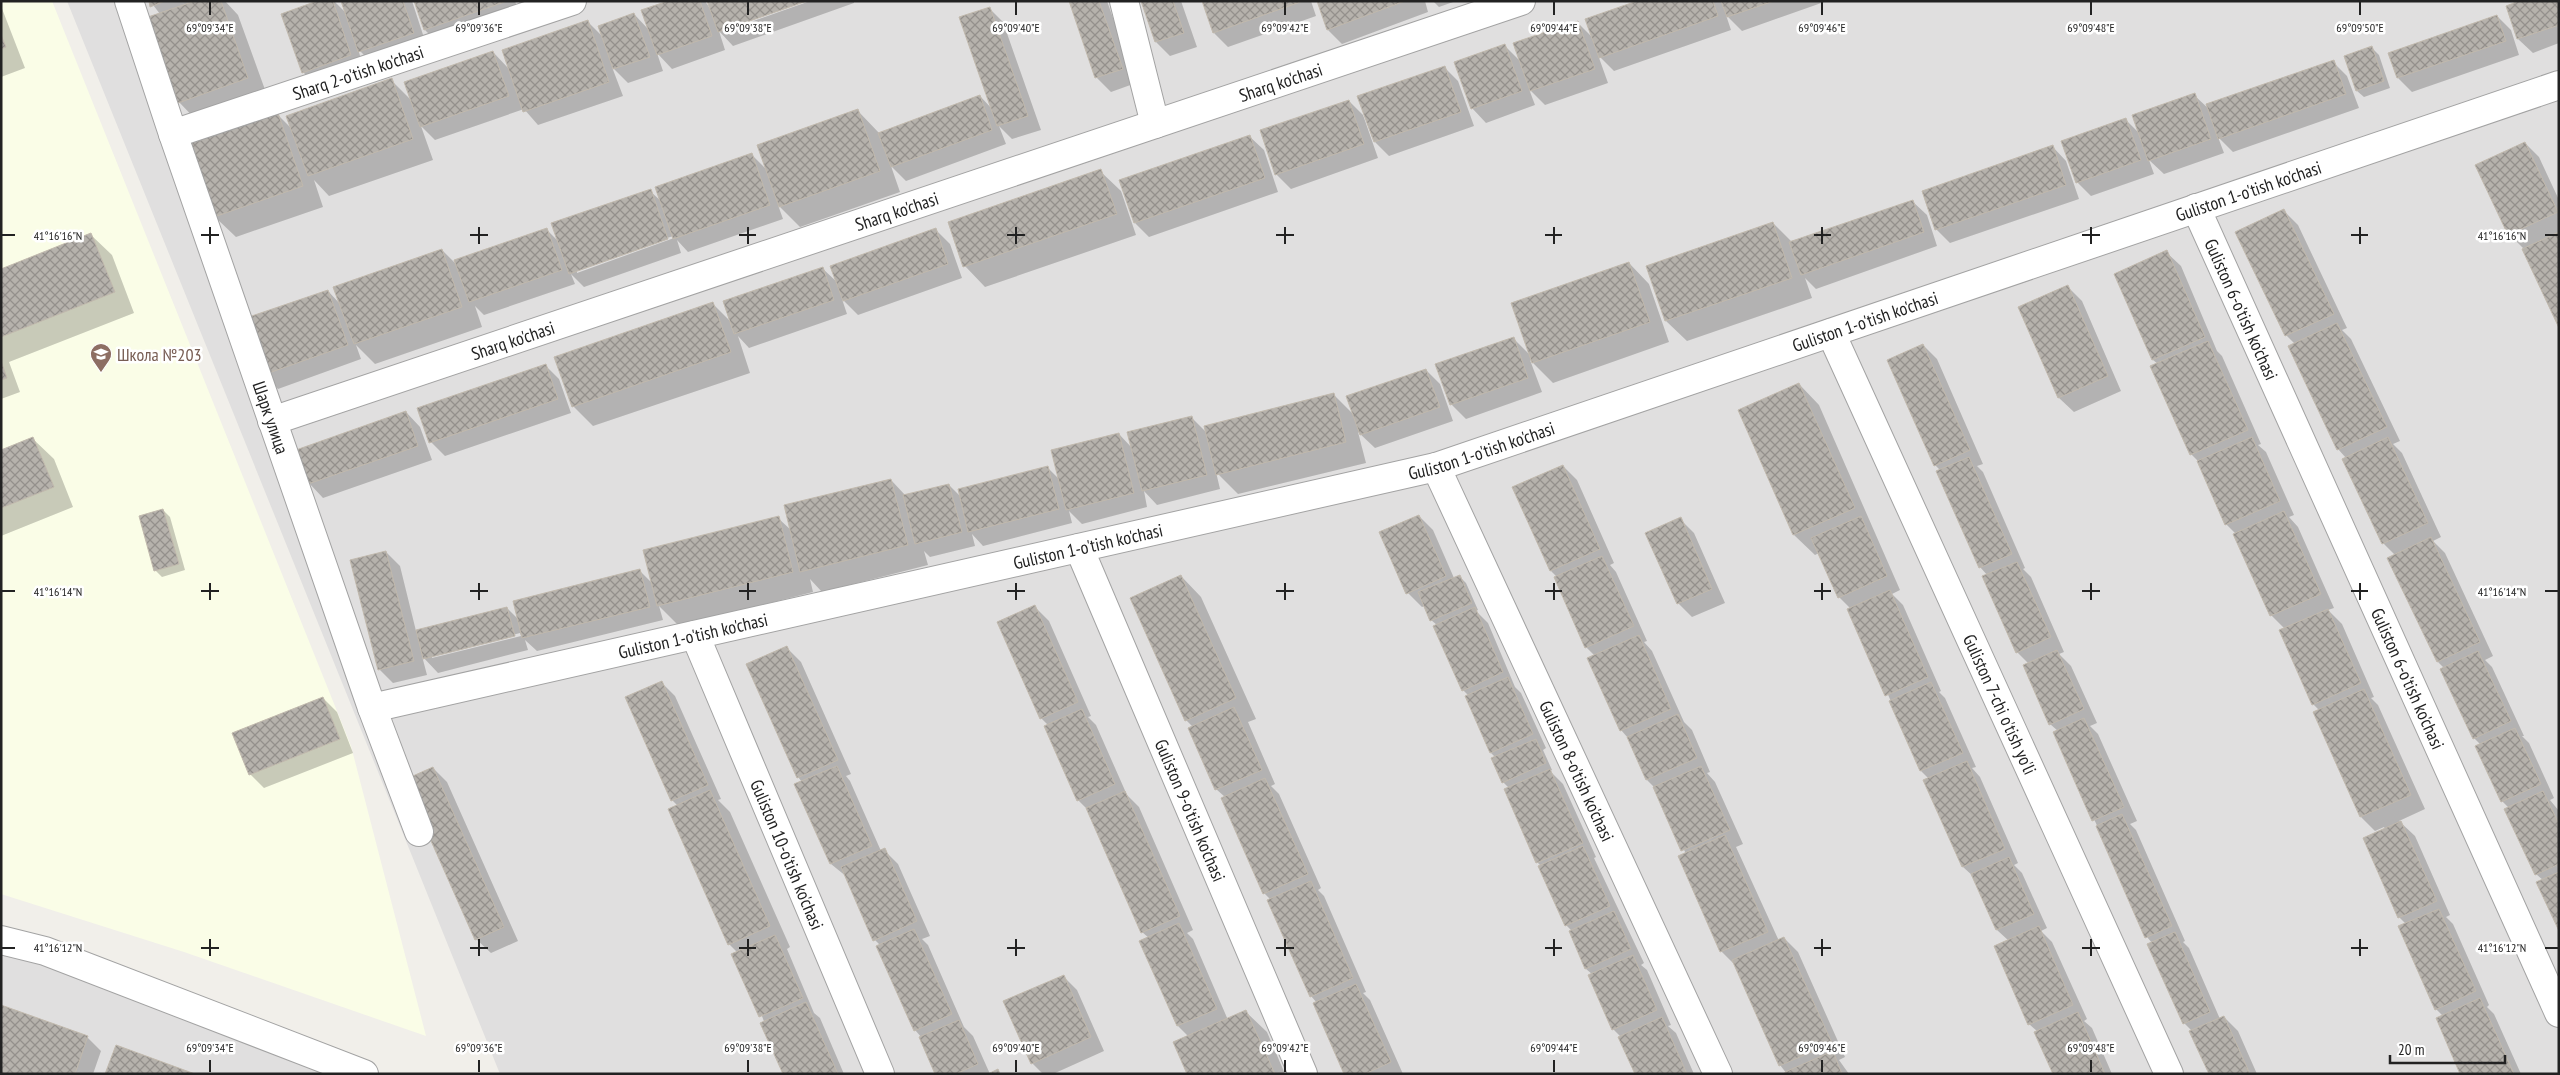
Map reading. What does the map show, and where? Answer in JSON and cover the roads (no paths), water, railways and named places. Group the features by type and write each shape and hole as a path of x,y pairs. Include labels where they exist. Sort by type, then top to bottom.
{"street":[{"name":"Шарк улица","path":"130,1 173,134 272,421 372,708 419,832"},
{"name":"Sharq 2-o'tish ko'chasi","path":"173,134 572,1"},
{"path":"1124,1 1156,124"},
{"name":"Sharq ko'chasi","path":"272,421 1521,1"},
{"name":"Guliston 1-o'tish ko'chasi","path":"372,708 1436,467 2559,85"},
{"name":"Guliston 6-o'tish ko'chasi","path":"2196,208 2559,1013"},
{"name":"Guliston 7-chi o'tish yo'li","path":"1831,333 2169,1074"},
{"name":"Guliston 8-o'tish ko'chasi","path":"1436,467 1718,1074"},
{"name":"Guliston 9-o'tish ko'chasi","path":"1078,548 1303,1074"},
{"name":"Guliston 10-o'tish ko'chasi","path":"694,635 880,1074"},
{"path":"1,940 46,951 364,1074"}],"place":[{"name":"Школа №203","path":"101,373"}]}
